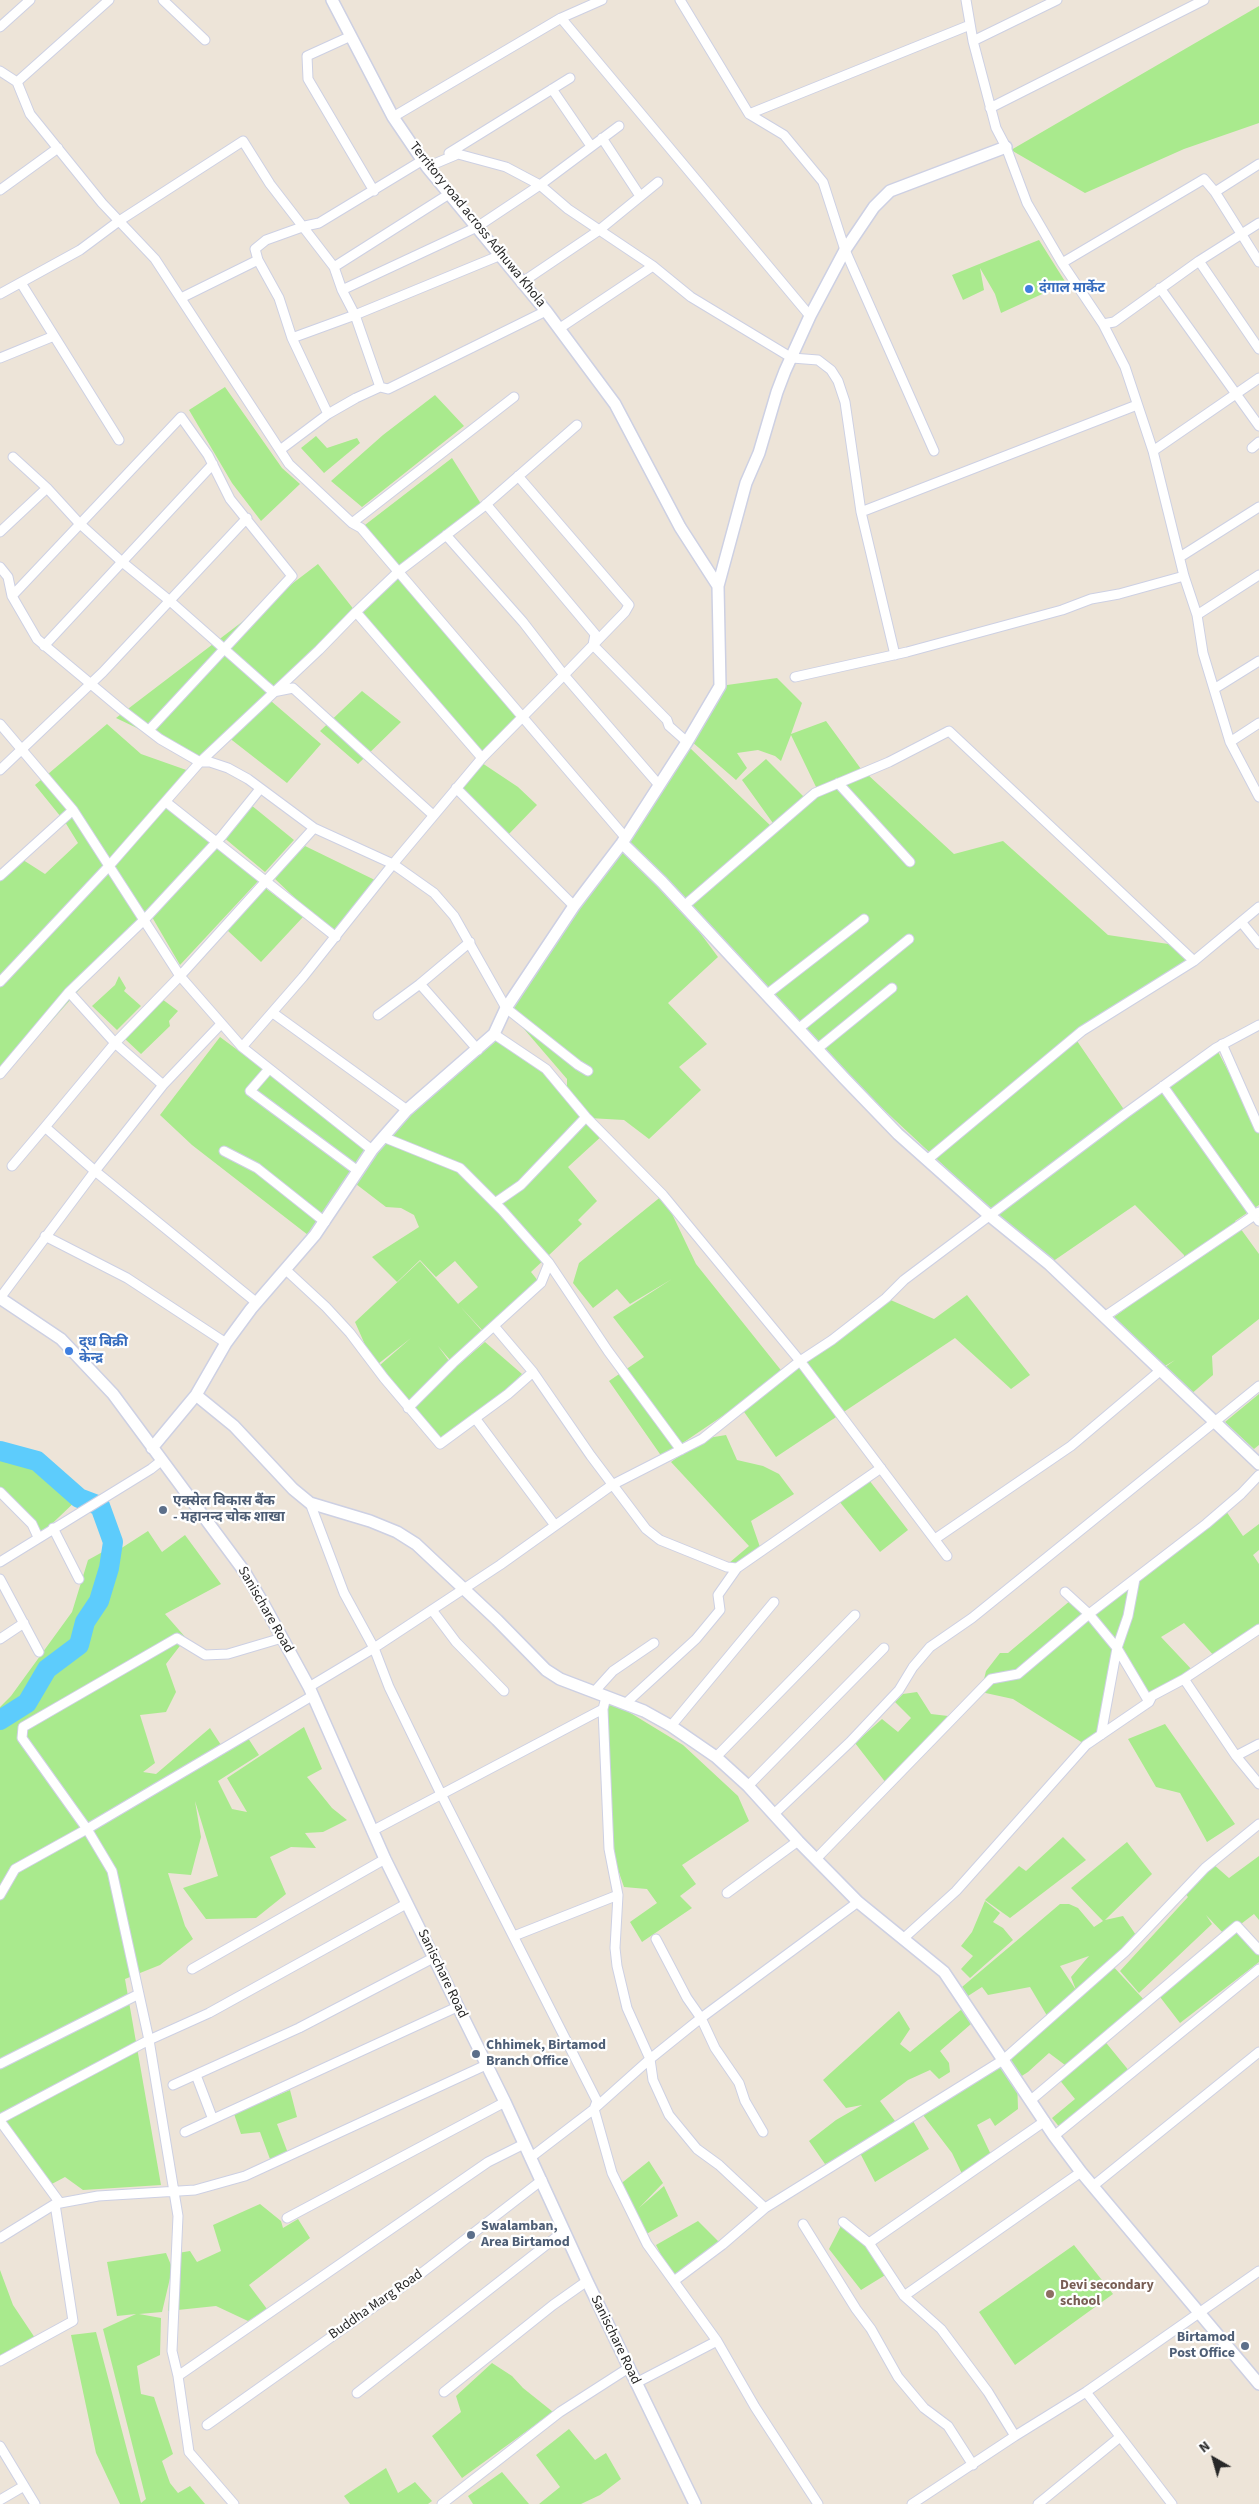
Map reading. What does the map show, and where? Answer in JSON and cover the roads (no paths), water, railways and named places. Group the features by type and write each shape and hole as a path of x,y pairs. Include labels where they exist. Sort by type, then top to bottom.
{"street":[{"path":"0,27 30,0"},
{"path":"17,82 109,0"},
{"path":"163,0 206,40"},
{"name":"Territory road across Adhuwa Khola","path":"333,0 393,117 449,194 501,255 521,283 560,328 588,365 615,404 680,527 718,586"},
{"path":"393,117 561,18 602,0"},
{"path":"680,0 749,114 784,135 823,182 845,250 934,451"},
{"path":"966,0 973,42 996,128 1006,147 1027,203 1062,263 1102,324 1126,367 1153,451 1184,576 1197,615 1203,653 1230,742 1259,797"},
{"path":"973,42 1057,0"},
{"path":"990,108 1204,0"},
{"path":"561,18 810,316"},
{"path":"749,114 970,25"},
{"path":"351,36 307,56 308,79 374,191"},
{"path":"0,71 17,82 30,114 119,220 155,259 289,464 352,523 361,528 522,715 623,840 766,996 898,1134 990,1216 1049,1264 1259,1464"},
{"path":"328,414 292,338 279,298 258,260 255,248 266,240 318,223 570,78"},
{"path":"552,89 591,146"},
{"path":"342,290 477,227 540,184 618,126"},
{"path":"602,138 640,196"},
{"path":"0,294 80,250 119,220 243,141 270,184 305,226 334,267 342,290 355,315 380,387"},
{"path":"152,1448 196,1395 226,1343 324,1222 372,1150 407,1110 478,1050 494,1034 506,1008 574,906 623,840 687,742 720,686 718,586 746,483 759,453 777,392 810,316 845,250 874,207 890,191 1006,147"},
{"path":"0,190 58,148"},
{"path":"425,163 458,154 506,167 540,184 568,209 598,231 653,266 691,297 792,358 818,360 831,370 838,381 846,402 861,512 895,655"},
{"path":"1215,192 1259,164"},
{"path":"1062,263 1201,179 1206,180 1215,192 1259,262"},
{"path":"521,283 598,231 658,182"},
{"path":"334,267 449,194"},
{"path":"1102,324 1114,322 1199,261 1259,223"},
{"path":"292,338 355,315 501,255"},
{"path":"181,298 258,260"},
{"path":"1199,261 1259,349"},
{"path":"560,328 653,266"},
{"path":"21,283 119,440"},
{"path":"1160,288 1259,426"},
{"path":"280,450 328,414 380,387 388,388 546,311"},
{"path":"0,358 54,336"},
{"path":"1153,451 1259,378"},
{"path":"352,523 514,397"},
{"path":"861,512 1137,405"},
{"path":"12,596 181,417 213,464 230,499 292,576 149,730"},
{"path":"0,982 109,866 200,762 319,650 398,572 486,504 577,425"},
{"path":"13,457 47,488 79,524 273,692"},
{"path":"44,646 213,464"},
{"path":"242,1048 336,937 393,864 482,758 522,715 594,645 629,605 518,476"},
{"path":"0,532 47,488"},
{"path":"486,504 595,634 594,645 667,720 669,726 687,742"},
{"path":"1180,557 1259,507"},
{"path":"0,770 90,684 246,518"},
{"path":"446,535 523,622 564,675 659,785"},
{"path":"0,567 8,577 12,596 37,639 90,684 149,730 200,762 210,762 228,768 314,828 393,864 434,893 454,916 506,1008 588,1071"},
{"path":"1197,615 1259,575"},
{"path":"795,677 895,655 1062,610 1091,599 1119,594 1184,576"},
{"path":"356,612 482,758"},
{"path":"1214,690 1259,661"},
{"path":"273,692 293,688 433,815"},
{"path":"1230,742 1259,723"},
{"path":"0,724 73,810 146,919 180,976 221,1024 242,1048 372,1150"},
{"path":"684,906 815,793 889,762 950,732 1194,961"},
{"path":"838,783 910,862"},
{"path":"456,788 574,906"},
{"path":"0,1074 69,992 146,919 217,841 260,789"},
{"path":"166,802 336,937"},
{"path":"0,876 73,810"},
{"path":"12,1166 115,1043 180,976 314,828"},
{"path":"927,1160 1082,1031 1194,961 1259,907"},
{"path":"766,996 864,919"},
{"path":"1242,923 1259,944"},
{"path":"798,1029 909,939"},
{"path":"378,1015 420,984 470,942"},
{"path":"420,984 478,1050"},
{"path":"816,1049 892,988"},
{"path":"69,992 115,1043 163,1085"},
{"path":"273,1013 407,1110"},
{"path":"0,1298 44,1236 163,1085 221,1024"},
{"path":"0,1895 15,1869 87,1830 310,1692 463,1589 612,1485 702,1439 800,1362 886,1298 904,1280 1163,1086 1222,1044 1259,1025"},
{"path":"494,1034 546,1069 586,1117 663,1196 800,1362 947,1556"},
{"path":"1222,1044 1259,1128"},
{"path":"269,1069 250,1091 358,1171"},
{"path":"1104,1318 1258,1216 1163,1086"},
{"path":"495,1203 521,1185 586,1117"},
{"path":"45,1126 95,1171 257,1303"},
{"path":"383,1137 460,1168 495,1203 549,1263 608,1351 681,1450"},
{"path":"224,1151 257,1168 324,1222"},
{"path":"44,1236 127,1278 226,1343"},
{"path":"408,1408 452,1363 541,1283 549,1263"},
{"path":"286,1270 350,1332 408,1408 440,1444 533,1372"},
{"name":"Sanischare Road","path":"0,1298 61,1339 87,1365 112,1394 160,1461 244,1571 310,1692 406,1904 435,1957 457,2007 505,2102 587,2281 695,2504"},
{"path":"494,1326 533,1372 612,1485 646,1529 660,1540 727,1567 737,1568"},
{"path":"935,1539 1071,1446 1161,1370"},
{"path":"774,1814 850,1742 899,1690 913,1667 930,1647 980,1612 1259,1386"},
{"path":"196,1395 234,1426 293,1489 310,1503 397,1532 416,1544 497,1620 546,1670 560,1679 644,1711 671,1726 716,1757 748,1786 798,1841 858,1902 944,1972 1054,2136 1081,2172 1259,2384"},
{"path":"475,1418 554,1524"},
{"path":"0,1562 106,1497 160,1461"},
{"path":"625,1704 696,1639 720,1610 718,1594 737,1568 881,1468"},
{"path":"816,1859 992,1680 1018,1674 1089,1614 1206,1524 1242,1494 1259,1475"},
{"path":"0,1492 32,1524 38,1537"},
{"path":"310,1503 344,1593 374,1648 389,1687 441,1794 597,2101 594,2109 612,2173 647,2244 717,2341 755,2407 818,2504"},
{"path":"53,1528 79,1579"},
{"path":"0,1579 39,1652"},
{"path":"1101,1735 1117,1648 1128,1616 1135,1579"},
{"path":"1065,1592 1089,1614 1117,1648 1148,1702"},
{"path":"671,1726 774,1602"},
{"path":"432,1610 456,1642 504,1691"},
{"path":"716,1757 855,1615"},
{"path":"0,1639 24,1623"},
{"path":"904,1938 956,1891 1086,1745 1148,1702 1152,1696 1184,1678 1259,1629"},
{"path":"234,2504 188,2452 178,2376 172,2351 178,2216 149,2040 112,1871 87,1830 22,1738 23,1727 177,1638 205,1655 228,1654 282,1638"},
{"path":"594,1692 613,1671 654,1643"},
{"path":"748,1786 884,1648"},
{"path":"1184,1678 1236,1756 1259,1784"},
{"path":"606,1697 603,1709 609,1849 618,1895 617,1966 627,2008 650,2059 653,2080 669,2116 697,2149 719,2165 765,2208"},
{"path":"372,1831 603,1709"},
{"path":"1236,1756 1259,1744"},
{"path":"674,2281 722,2246 765,2208 1003,2060 1125,1952 1205,1868 1259,1824"},
{"path":"727,1893 798,1841"},
{"path":"192,1969 385,1859"},
{"path":"514,1936 618,1895"},
{"path":"530,2158 594,2109 650,2059 702,2018 858,1902"},
{"path":"0,2361 73,2321 58,2204 0,2120 149,2040 209,2013 406,1904"},
{"path":"1031,2100 1237,1926 1259,1950"},
{"path":"656,1939 687,1998 702,2018 715,2048 739,2083 745,2101 763,2132"},
{"path":"173,2086 299,2028 435,1957"},
{"path":"1054,2136 1259,1969"},
{"path":"0,2064 139,1994"},
{"path":"185,2132 212,2117 457,2007"},
{"path":"1093,2186 1259,2052"},
{"path":"0,2238 58,2204 98,2196 195,2190 245,2176 486,2065"},
{"path":"196,2075 212,2117"},
{"path":"287,2218 505,2102"},
{"path":"869,2243 1045,2121"},
{"path":"178,2376 488,2162 524,2144"},
{"path":"904,2296 1081,2172"},
{"name":"Buddha Marg Road","path":"207,2425 423,2272 542,2180"},
{"path":"842,2222 869,2243 904,2296 941,2329 988,2392 1014,2436"},
{"path":"803,2224 856,2309 871,2329 898,2377 924,2408 948,2426 973,2465"},
{"path":"357,2393 564,2231"},
{"path":"912,2504 1014,2436 1086,2392 1259,2271"},
{"path":"444,2392 553,2305 587,2281"},
{"path":"636,2383 717,2341"},
{"path":"442,2504 560,2412 630,2368"},
{"path":"1086,2392 1172,2504"},
{"path":"1038,2504 1120,2437"},
{"path":"0,2446 35,2504"},
{"path":"0,2500 24,2486"}],"waterway":[{"path":"0,1451 37,1461 79,1498 100,1506 113,1542 109,1568 99,1601 85,1622 79,1645 47,1669 27,1703 0,1720"}],"place":[{"name":"दंगाल मार्केट","path":"1029,289"},
{"name":"दूध बिक्री केन्द्र","path":"69,1351"},
{"name":"एक्सेल विकास बैंक - महानन्द चोक शाखा","path":"163,1510"},
{"name":"Chhimek, Birtamod Branch Office","path":"476,2054"},
{"name":"Swalamban, Area Birtamod","path":"471,2235"},
{"name":"Devi secondary school","path":"1050,2294"},
{"name":"Birtamod Post Office","path":"1245,2346"}]}
